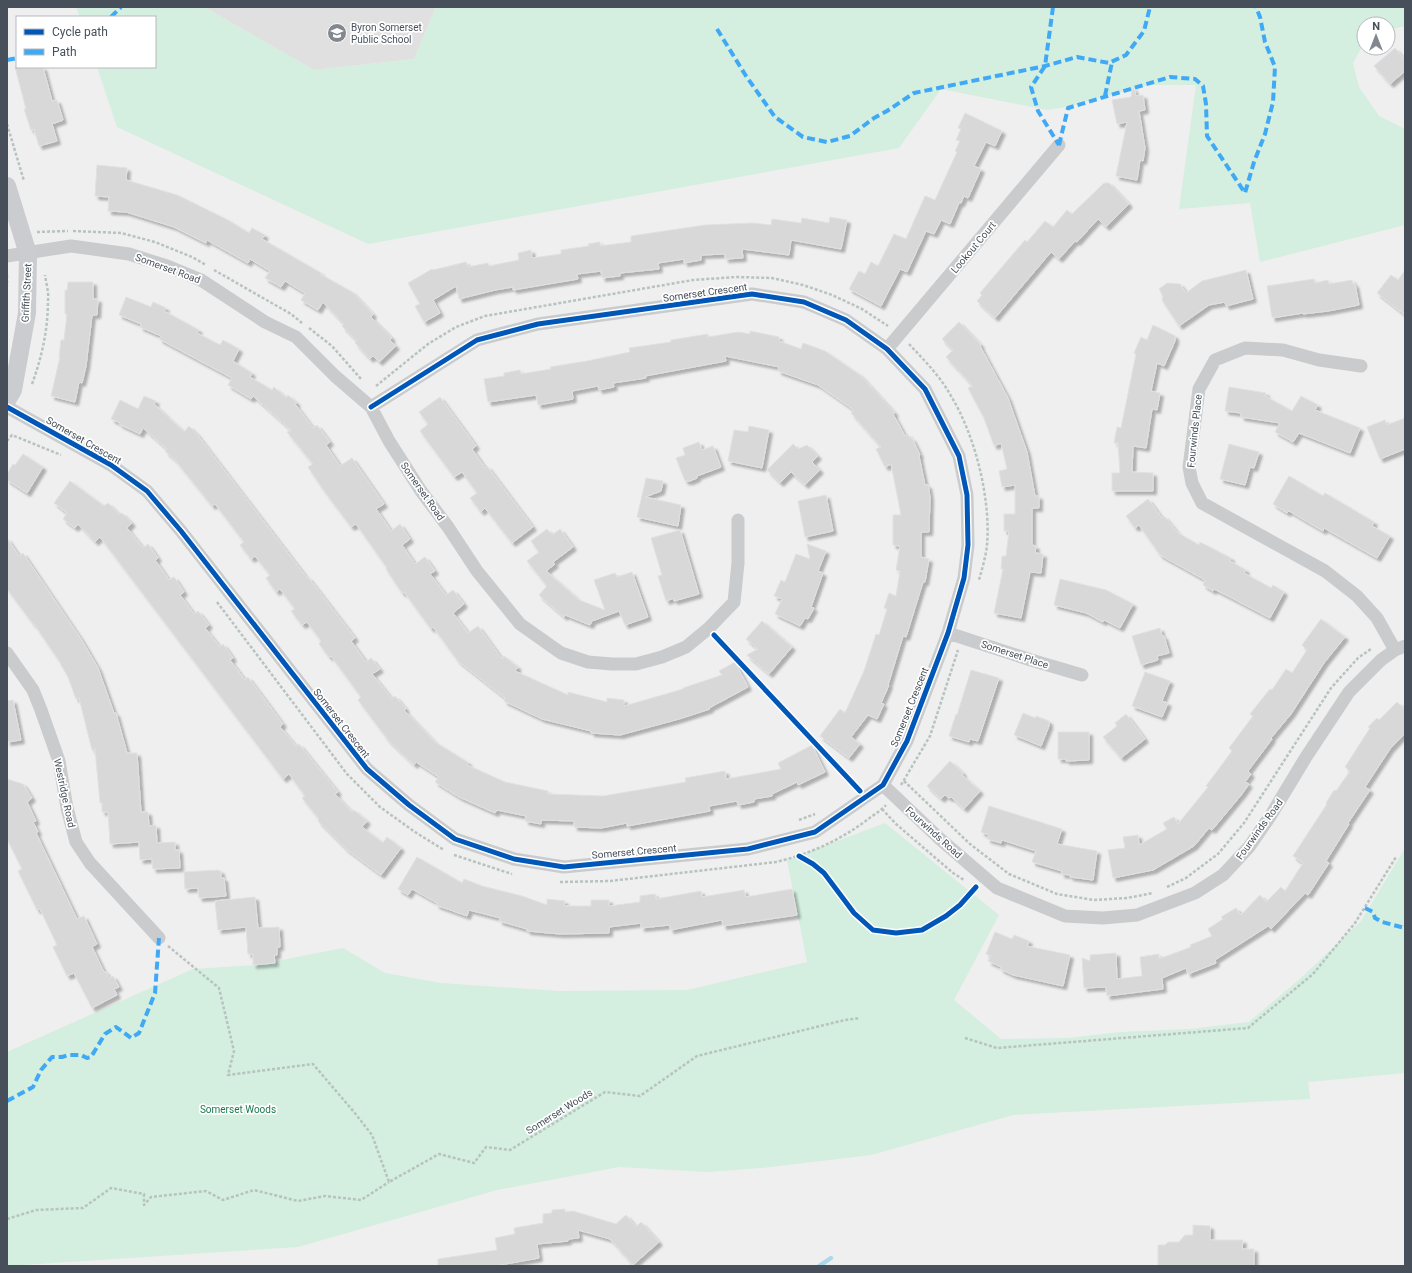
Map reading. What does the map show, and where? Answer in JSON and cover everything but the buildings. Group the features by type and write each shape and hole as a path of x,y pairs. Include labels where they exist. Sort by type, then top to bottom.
{"street":[{"name":"Lookout Court","path":"887,350 1059,145"},
{"name":"Griffith Street","path":"7,186 28,254 27,313 13,390 7,400"},
{"name":"Somerset Road","path":"7,256 28,254 71,246 129,254 167,266 201,280 265,322 296,337 335,376 371,408 389,441 421,491 448,527 477,570 520,624 561,653 588,662 636,664 662,657 686,647 734,602 738,563 738,520"},
{"name":"Somerset Crescent","path":"7,407 111,465 147,491 181,531 367,769 409,805 455,839 514,859 564,867 748,849 815,832 883,785 907,741 948,633 964,578 968,545 967,495 960,456 925,390 887,350 846,320 804,302 752,294 538,324 477,340 371,408"},
{"name":"Fourwinds Place","path":"1361,366 1319,360 1283,350 1245,348 1215,360 1199,390 1189,467 1192,483 1202,503 1325,570 1357,596 1400,648"},
{"name":"Somerset Place","path":"948,633 1082,675"},
{"name":"Fourwinds Road","path":"883,785 940,839 997,888 1065,916 1103,918 1137,915 1195,893 1223,875 1248,846 1271,815 1306,757 1349,692 1381,660 1400,648"},
{"name":"Westridge Road","path":"7,653 33,690 42,710 59,761 67,808 76,842 90,863 159,938"}],"path":[{"path":"7,124 24,181"},
{"path":"37,225 39,232"},
{"path":"21,233 73,231 121,232 155,242 192,257 291,314 302,323"},
{"path":"7,275 7,286"},
{"path":"371,390 428,344 456,328 485,316 694,280 736,277 772,278 803,285 832,295 862,309 891,329"},
{"path":"308,328 332,346 366,384"},
{"path":"7,441 12,435 62,455"},
{"path":"213,597 347,774 380,807 415,832 445,850"},
{"path":"1162,889 1186,878 1218,854 1244,823 1331,688 1358,658 1377,644"},
{"path":"556,882 610,882 776,862 799,856 825,846 849,834 882,809 904,781 970,844 1009,874 1057,894 1094,900 1127,898 1157,892"},
{"path":"882,809 896,824 953,873 970,884"},
{"path":"793,823 819,812"},
{"path":"451,854 513,874"},
{"path":"965,1038 997,1048 1248,1028 1313,974 1355,923 1396,857"},
{"path":"159,938 219,988 234,1051 228,1075 313,1064 372,1135 389,1182"}],"shaded area":[{"name":"Byron Somerset Public School","path":"204,7 436,7 414,59 314,70"}],"green space":[{"path":"76,7 204,7 314,70 414,59 436,7 1405,7 1405,26 1396,28 1396,16 1356,16 1357,56 1353,63 1359,87 1379,116 1405,129 1405,225 1260,262 1250,203 1179,209 1196,85 1149,85 1071,106 1047,110 941,89 899,148 368,244 117,127 97,68 156,68 156,16 80,16"},
{"name":"Somerset Woods","path":"885,823 999,915 954,1000 1001,1039 1068,1038 1121,1032 1190,1029 1249,1022 1302,977 1361,921 1405,848 1405,1073 1308,1082 1310,1099 1013,1115 875,1154 863,1156 761,1168 708,1172 619,1167 497,1190 298,1247 7,1266 7,1052 193,969 256,965 343,948 385,973 441,983 559,991 687,990 807,962 787,860"}],"waterway":[{"path":"819,1266 831,1258"}],"marked path":[{"path":"112,16 121,7"},
{"path":"1053,7 1045,66 1031,87 1038,111 1059,145"},
{"path":"717,29 746,76 775,117 803,137 827,142 850,136 874,118 914,93 1045,66 1077,57 1109,63 1126,55 1144,31 1150,7"},
{"path":"1059,145 1068,108 1170,77 1195,79 1203,86 1206,104 1207,136 1245,193 1254,162 1265,134 1273,102 1275,67 1265,42 1260,17 1256,7"},
{"path":"7,60 16,58"},
{"path":"1105,96 1112,62"},
{"path":"1365,908 1373,912 1375,918 1382,922 1405,928"},
{"path":"7,1101 33,1087 41,1070 52,1057 62,1057 68,1055 81,1055 87,1058 91,1057 105,1034 116,1027 131,1038 139,1033 155,993 159,938"}],"cycle path":[{"path":"7,407 111,465 147,491 181,531 367,769 409,805 455,839 514,859 564,867 748,849 815,832 883,785 907,741 948,633 964,578 968,545 967,495 959,456 925,389 887,349 846,320 804,302 752,294 538,324 477,340 371,407"},
{"path":"714,635 860,791"},
{"path":"799,856 813,864 824,873 854,913 873,930 896,933 922,930 946,916 960,905 976,887"}],"place":[{"name":"Byron Somerset Public School","path":"337,33"}]}
